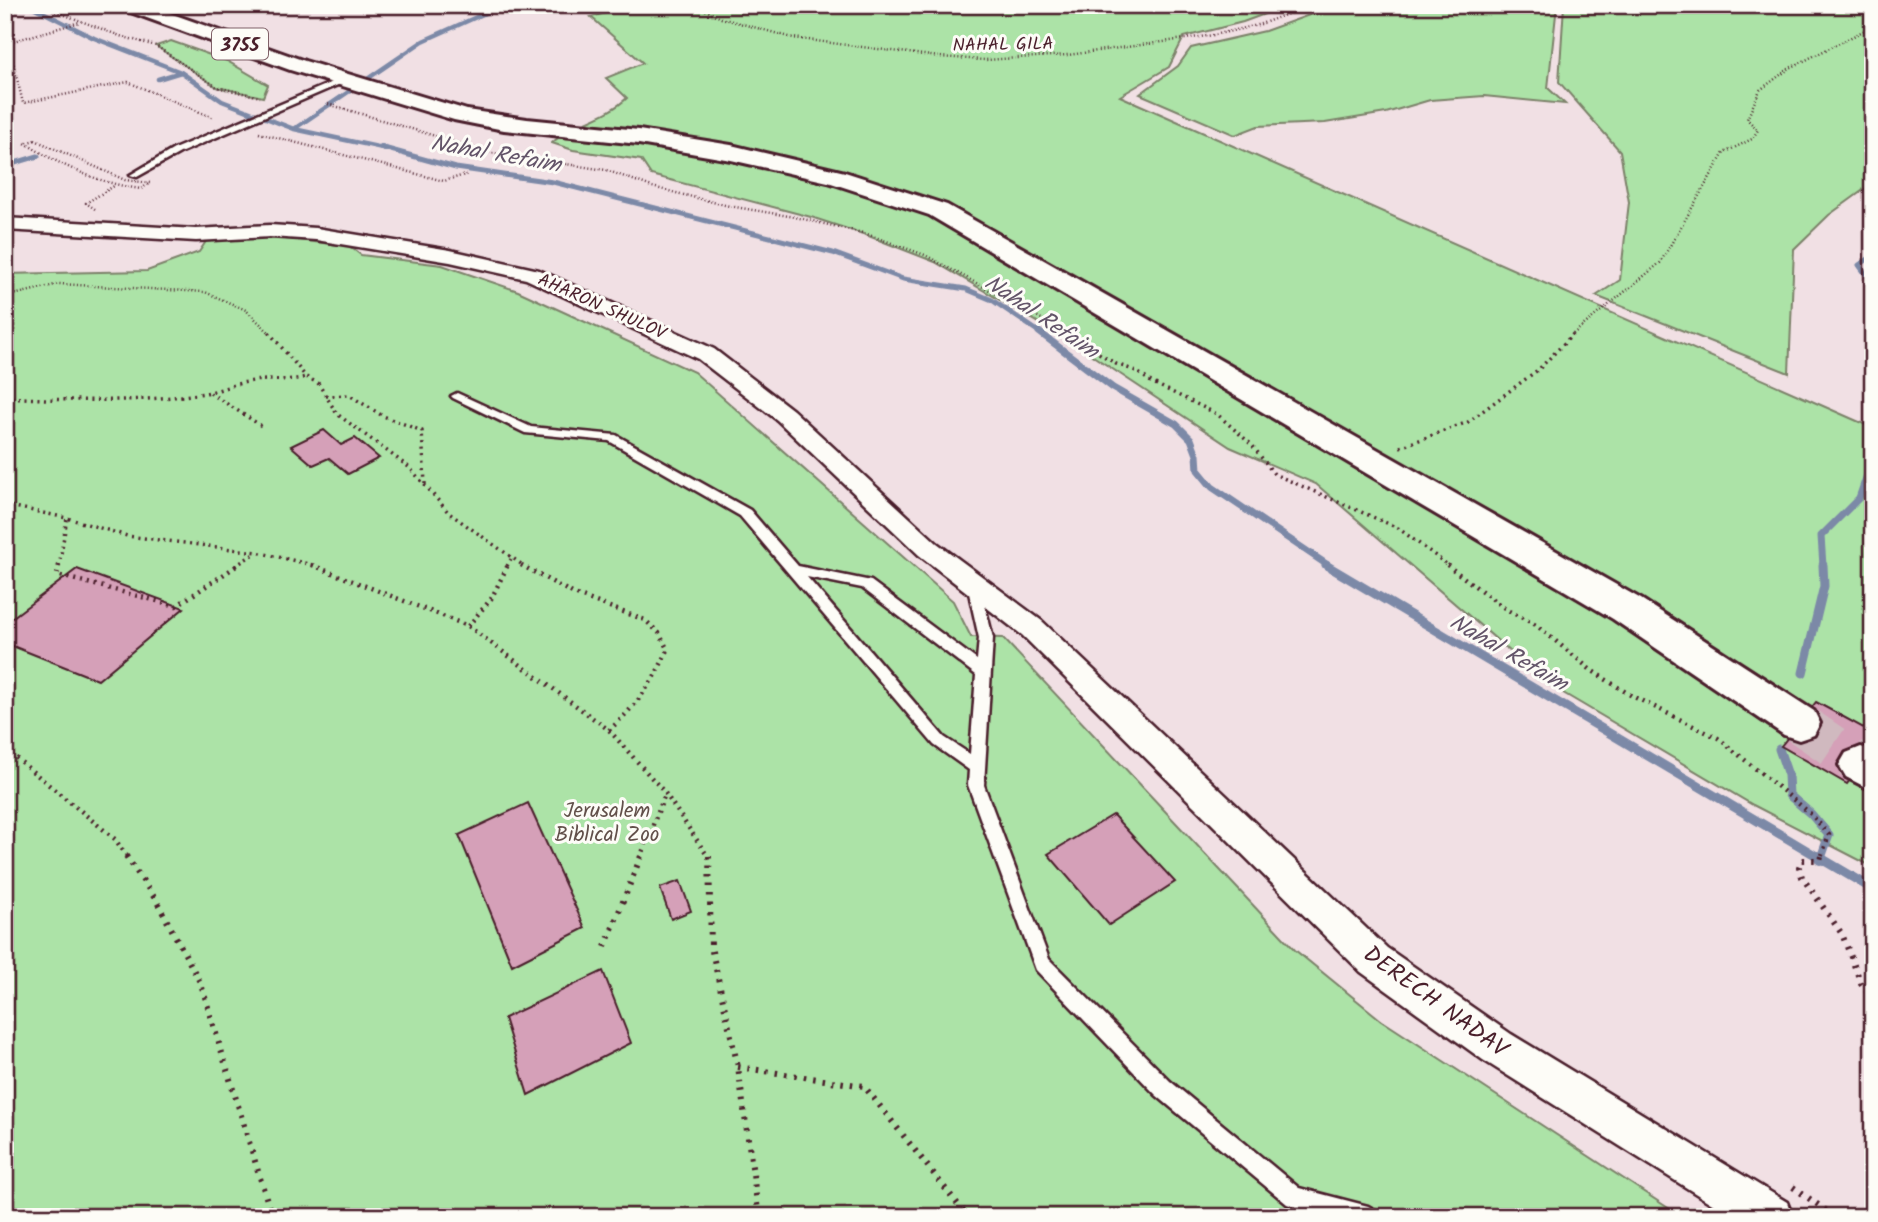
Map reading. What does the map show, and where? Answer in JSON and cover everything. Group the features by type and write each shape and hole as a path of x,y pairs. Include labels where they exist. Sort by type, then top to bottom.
{"main road":[{"name":"3755","path":"129,5 353,84 479,119 550,130 659,139 814,172 904,197 965,224 1627,609 1799,723"}],"street":[{"name":"AHARON SHULOV","path":"5,223 196,235 270,231 316,234 450,256 532,274 567,288 706,354 786,415 928,550 1032,628 1080,673"},
{"name":"DERECH NADAV","path":"1080,673 1374,960 1497,1046 1772,1217"}],"lane":[{"path":"134,175 177,150 303,99 353,84"},
{"path":"457,396 529,430 612,438 745,513 939,741 978,767"},
{"path":"794,570 866,584 984,673"},
{"path":"974,584 986,638 976,785 1042,964 1163,1088 1294,1197 1368,1217"}],"path":[{"path":"39,5 80,22 156,46 217,87 251,97 303,99 338,105 492,153 606,170 652,187 719,204 867,234 925,255 1053,325 1105,358 1136,371 1151,382 1217,414 1252,445 1274,474 1398,528 1507,610 1536,625 1591,670 1632,696 1718,738 1811,814 1829,835 1820,860 1802,860 1799,867 1802,877 1842,934 1861,983 1873,1000"},
{"name":"NAHAL GILA","path":"696,5 721,18 782,36 939,57 985,60 1068,55 1214,35 1258,24 1312,5"},
{"path":"10,42 80,22"},
{"path":"1370,459 1468,422 1539,369 1566,340 1660,263 1724,153 1752,139 1758,130 1747,119 1760,90 1790,68 1873,26"},
{"path":"5,30 23,103 128,82 235,127 444,181 468,174"},
{"path":"86,203 114,186 73,173 25,143 35,140 125,180"},
{"path":"5,298 59,284 205,292 246,310 271,334 306,377 318,383 337,414 410,468 449,513 510,559 574,594 645,620 659,633 668,650 651,686 626,716 609,730"},
{"path":"5,397 101,402 209,393 251,381 283,383 306,377"},
{"path":"209,393 263,427"},
{"path":"326,396 349,395 383,416 422,432 425,485"},
{"path":"5,505 67,518 127,536 257,552 313,565 468,626 609,730 665,793 709,855 712,947 738,1067 759,1217"},
{"path":"67,518 57,575 176,606 257,552"},
{"path":"468,626 491,599 510,559"},
{"path":"5,749 115,839 156,900 201,985 272,1217"},
{"path":"605,947 665,793"},
{"path":"738,1067 864,1086 968,1217"},
{"path":"1781,1180 1835,1217"}],"green space":[{"path":"636,5 1289,5 1243,22 1184,37 1169,67 1120,96 1873,428 1873,867 1753,805 1548,684 1316,484 1230,447 1075,344 935,262 811,217 651,175 641,160 573,150 552,143 627,98 606,78 643,63 591,17"},
{"path":"1337,5 1557,5 1548,88 1565,104 1484,96 1430,100 1386,113 1325,123 1258,126 1235,135 1140,94 1178,66 1191,48 1265,31"},
{"path":"1564,5 1873,5 1873,183 1829,215 1794,249 1789,373 1596,296 1620,280 1629,202 1620,151 1559,82"},
{"path":"171,41 227,61 268,85 263,97 217,87 156,46"},
{"name":"Jerusalem Biblical Zoo","path":"262,236 349,246 361,255 442,265 518,291 694,372 953,601 971,637 1003,638 1295,950 1381,1020 1682,1217 5,1217 5,274 147,271 199,252 209,237"}],"building":[{"path":"324,430 341,445 355,438 379,458 348,474 329,458 313,465 291,446"},
{"path":"77,569 184,608 98,680 5,643 5,623"},
{"path":"1816,702 1873,733 1873,749 1847,784 1781,746"},
{"path":"528,803 585,928 512,965 459,835"},
{"path":"1113,815 1175,882 1109,925 1048,854"},
{"path":"680,881 691,911 671,919 660,888"},
{"path":"603,971 631,1043 528,1095 504,1018"}],"waterway":[{"name":"Nahal Refaim","path":"29,5 94,38 181,72"},
{"path":"294,129 423,41 503,5"},
{"path":"158,79 181,72"},
{"name":"Nahal Refaim","path":"181,72 222,101 294,129"},
{"name":"Nahal Refaim","path":"294,129 387,149"},
{"name":"Nahal Refaim","path":"380,147 456,168 553,182 833,253 903,279 966,289 992,300 1042,334"},
{"path":"5,166 38,156"},
{"name":"NAHAL GILA","path":"1873,256 1859,265 1873,284"},
{"name":"Nahal Refaim","path":"1039,332 1113,388 1176,424 1191,439 1197,455 1198,470 1212,487 1329,566"},
{"name":"NAHAL GILA","path":"1823,566 1821,536 1859,498 1873,458"},
{"name":"Nahal Refaim","path":"1326,565 1820,858"},
{"name":"NAHAL GILA","path":"1803,673 1824,586 1823,565"},
{"name":"NAHAL GILA","path":"1779,749 1788,775 1789,795 1811,814 1829,835 1821,858"},
{"name":"Nahal Refaim","path":"1817,856 1820,858"},
{"name":"Nahal Refaim","path":"1820,858 1873,889"}],"tunnel":[{"path":"1799,723 1861,765"}]}
